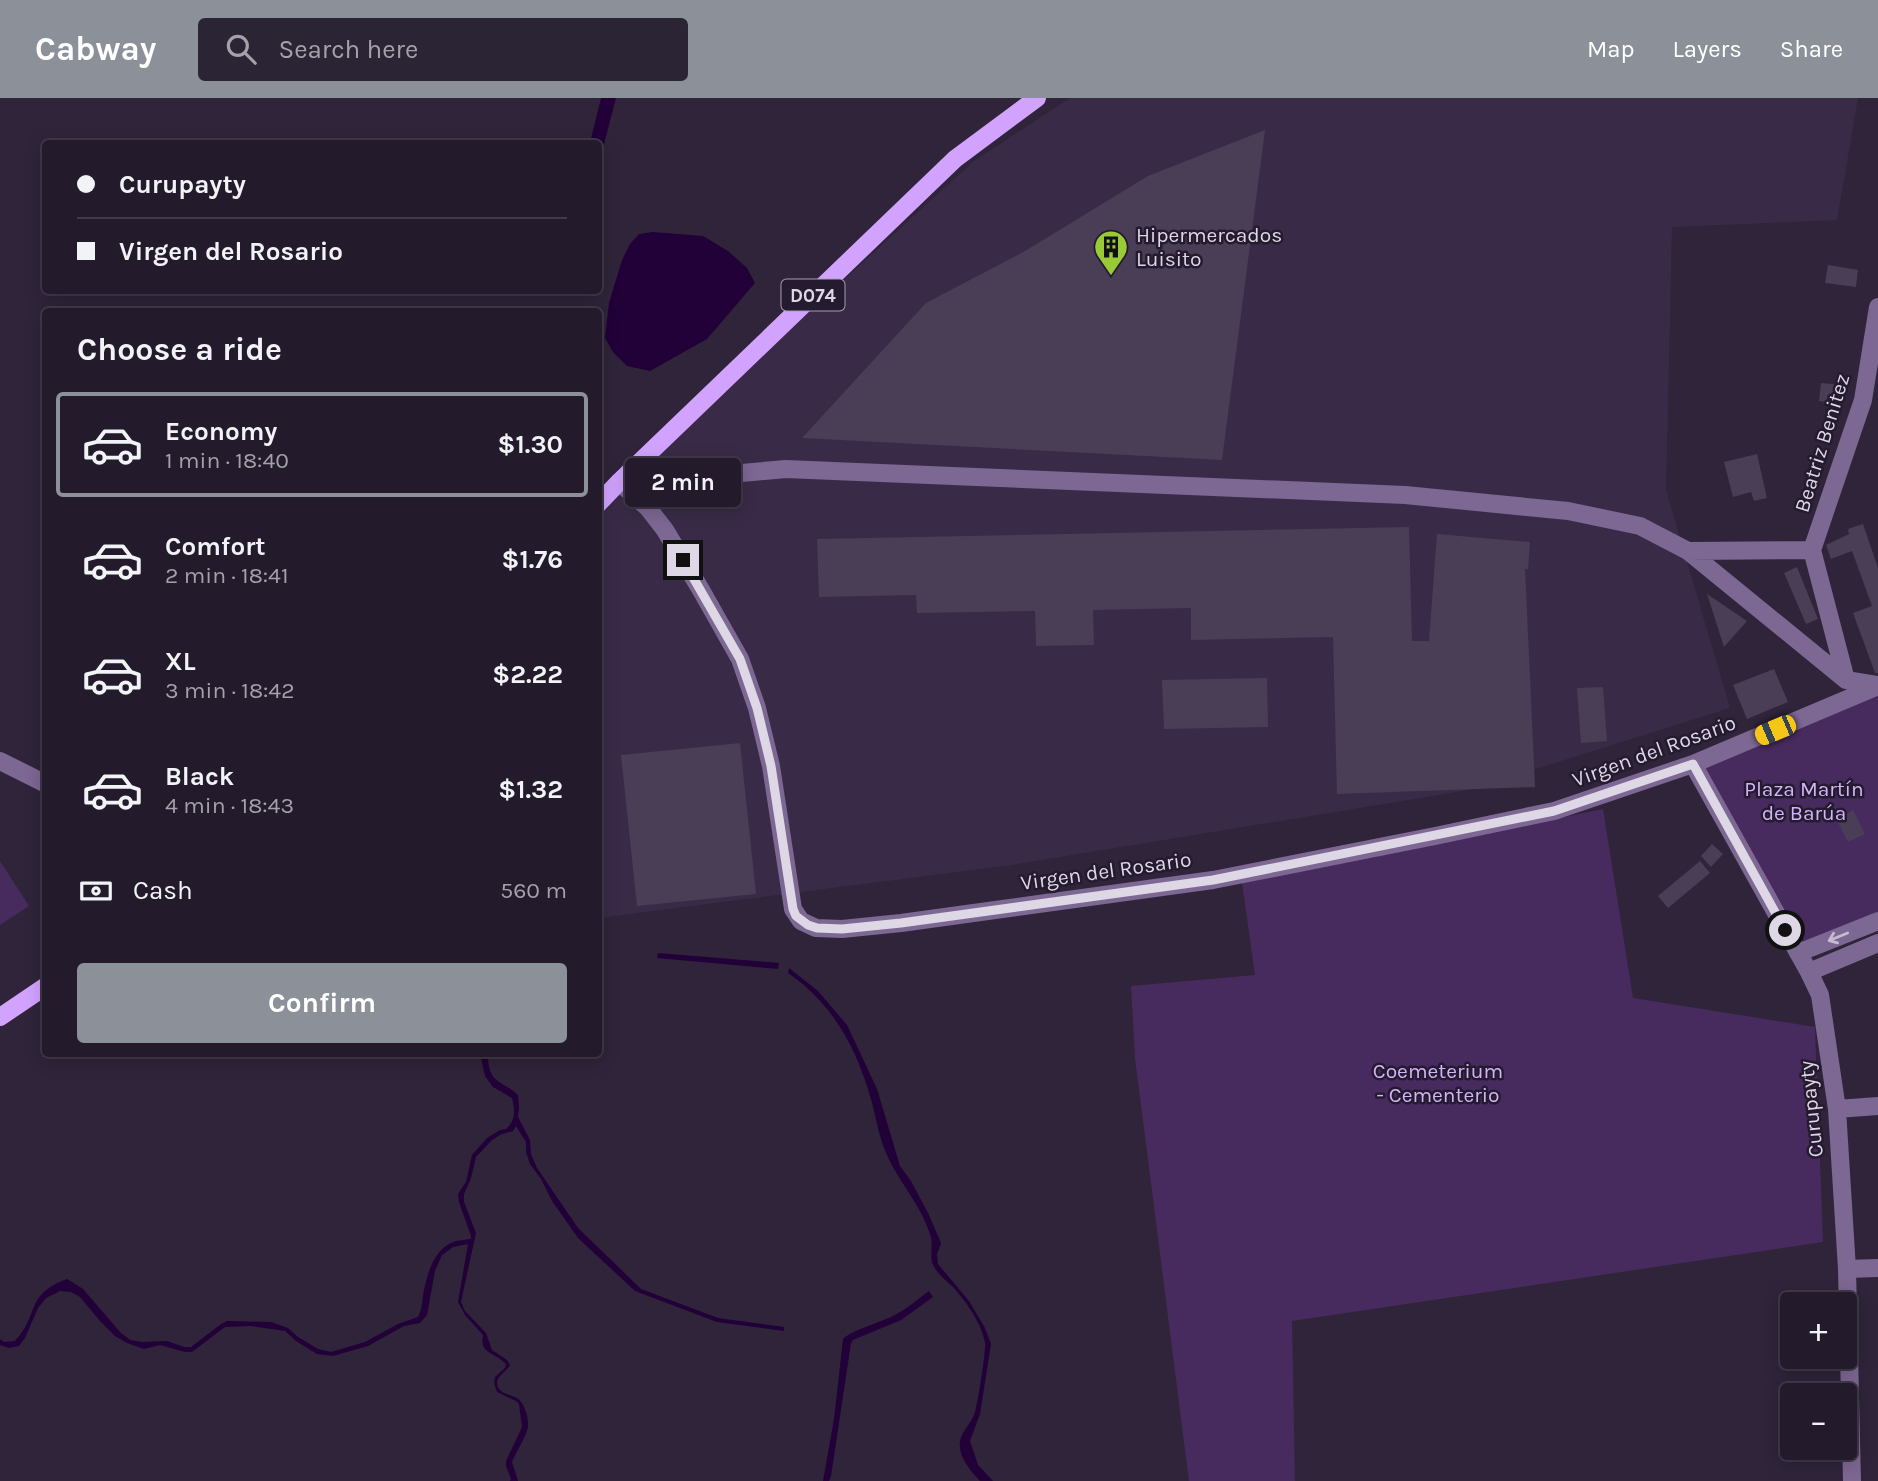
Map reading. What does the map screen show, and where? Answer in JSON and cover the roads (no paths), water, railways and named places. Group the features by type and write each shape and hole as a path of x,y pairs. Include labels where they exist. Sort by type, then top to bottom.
{"main road":[{"name":"D074","path":"602,500 955,159 1037,98"},
{"path":"0,1017 42,989"}],"street":[{"name":"Beatriz Benitez","path":"1812,551 1870,397 1878,307"},
{"path":"624,477 668,487 719,475 786,468 1405,495 1568,511 1640,526 1688,551 1846,681 1878,686"},
{"name":"Virgen del Rosario","path":"624,477 665,530 740,659 757,708 771,766 793,909 801,921 817,928 842,929 901,923 1213,880 1554,811 1693,764 1878,686"},
{"path":"1688,551 1812,551 1846,681"},
{"path":"0,761 42,782"},
{"name":"Curupayty","path":"1693,764 1820,995 1837,1109 1847,1269 1852,1481"},
{"path":"1798,953 1878,920"},
{"path":"1809,972 1878,943"},
{"path":"1837,1109 1878,1107"},
{"path":"1847,1269 1878,1268"}],"place":[{"name":"Hipermercados Luisito","path":"1111,277"}],"park label":[{"name":"Plaza Martín de Barúa","path":"1804,801"},
{"name":"Coemeterium - Cementerio","path":"1438,1083"}]}
